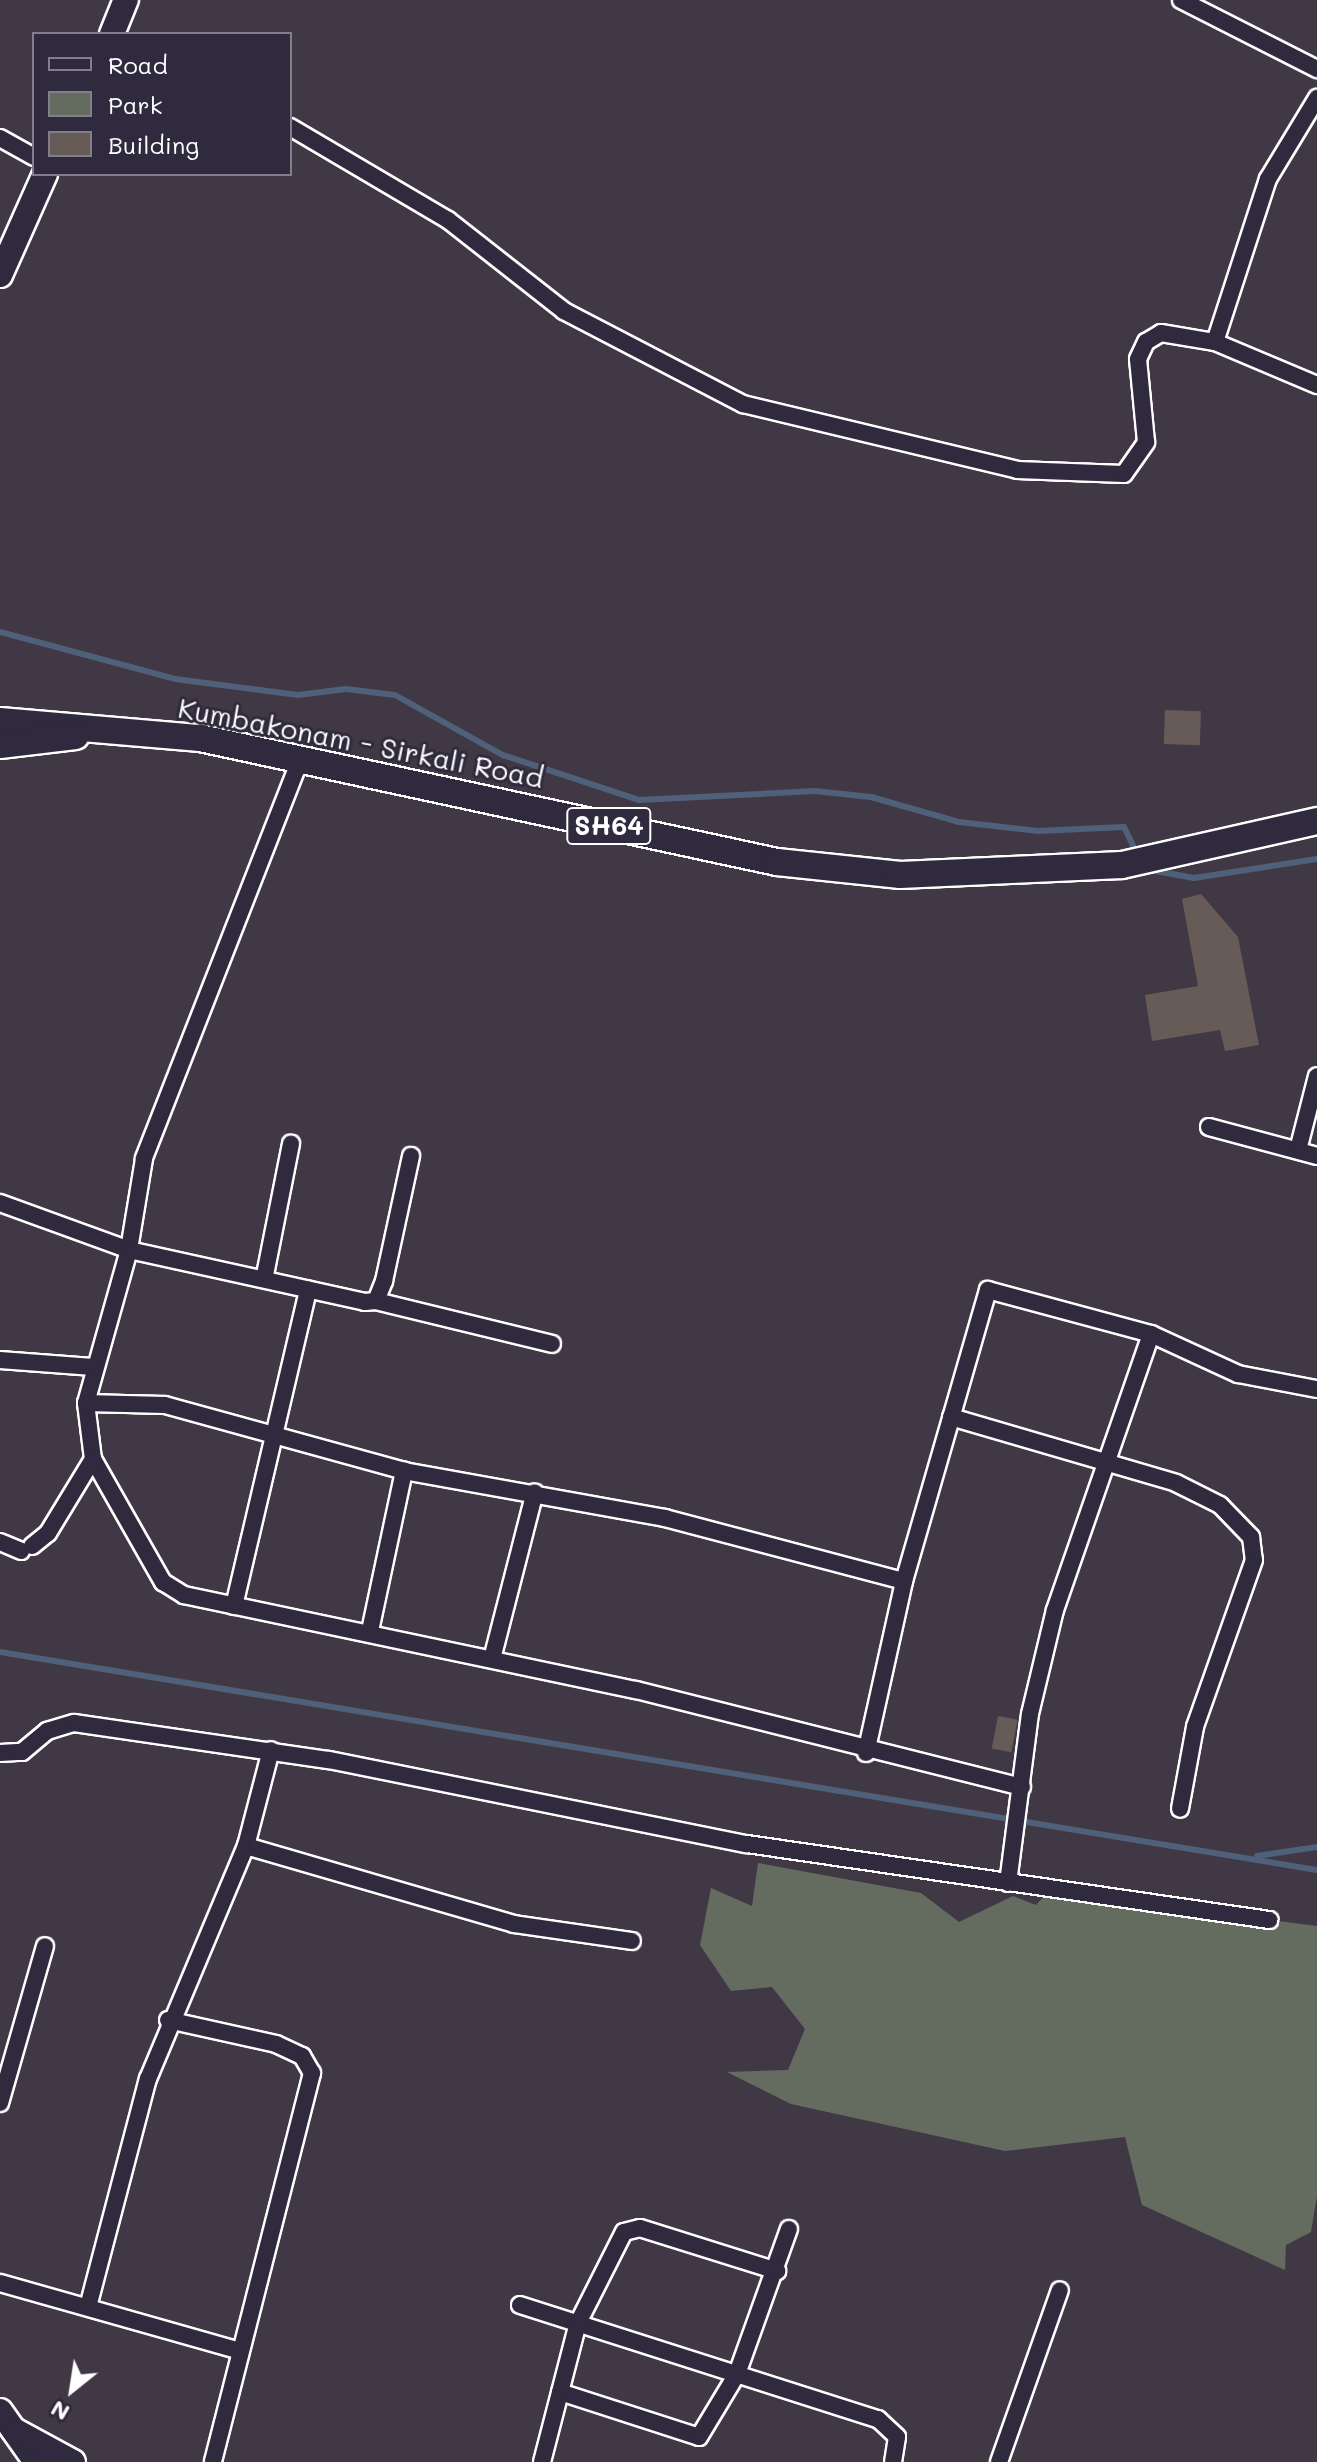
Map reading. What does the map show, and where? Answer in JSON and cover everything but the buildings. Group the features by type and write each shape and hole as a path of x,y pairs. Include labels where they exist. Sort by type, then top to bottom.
{"main road":[{"path":"113,32 126,0"},
{"path":"0,275 44,176"},
{"name":"Kumbakonam - Sirkali Road","path":"0,721 200,738 777,862 900,875 1122,865 1317,821"},
{"name":"Kumbakonam - Sirkali Road","path":"0,745 101,728"},
{"path":"7,2421 36,2462"},
{"path":"7,2421 73,2462"}],"street":[{"path":"1181,0 1317,69"},
{"path":"1215,342 1268,179 1317,98"},
{"path":"292,128 448,220 564,311 743,404 1017,470 1124,474 1146,442 1138,359 1146,342 1161,333 1215,342 1317,385"},
{"path":"0,138 32,156"},
{"path":"300,760 144,1159 129,1250 93,1367 86,1403 93,1459 163,1582 234,1606 370,1631 492,1659 866,1753 1022,1787"},
{"path":"1298,1150 1317,1076"},
{"path":"1209,1127 1317,1156"},
{"path":"265,1275 291,1144"},
{"path":"376,1301 411,1156"},
{"path":"0,1203 129,1250 265,1275 308,1290 376,1301 552,1344"},
{"path":"234,1606 271,1433 308,1290"},
{"path":"866,1753 904,1581 988,1290 1151,1334 1238,1374 1317,1389"},
{"path":"1008,1883 1022,1807 1022,1787 1055,1610 1093,1517 1107,1459 1151,1334"},
{"path":"0,1360 93,1367"},
{"path":"86,1403 165,1405 404,1471 535,1492 800,1548 904,1581"},
{"path":"951,1417 1107,1459 1220,1505 1251,1537 1254,1560 1195,1727 1180,1809"},
{"path":"0,1542 27,1548 48,1533 93,1459"},
{"path":"370,1631 404,1471"},
{"path":"492,1659 535,1492"},
{"path":"0,1753 22,1752 47,1731 74,1723 271,1750 618,1812 747,1844 1269,1920"},
{"path":"88,2307 168,2020 246,1846 271,1750"},
{"path":"246,1846 514,1924 632,1941"},
{"path":"0,2103 45,1946"},
{"path":"168,2020 276,2044 302,2056 312,2073 236,2350 213,2462"},
{"path":"542,2462 578,2323 613,2242 640,2228 777,2271"},
{"path":"560,2392 699,2437 737,2374 777,2271 789,2229"},
{"path":"0,2283 236,2350"},
{"path":"999,2462 1060,2290"},
{"path":"520,2305 878,2419 897,2437 893,2462"}],"green space":[{"path":"758,1863 921,1893 959,1922 1013,1896 1036,1905 1048,1892 1317,1926 1317,2196 1311,2232 1286,2245 1285,2270 1142,2205 1125,2137 1005,2151 791,2104 727,2072 788,2070 805,2029 772,1987 731,1991 700,1945 711,1888 752,1906"}],"waterway":[{"path":"0,632 175,679 298,695 346,689 395,695 503,755 639,800 815,791 871,797 959,822 1038,831 1124,827 1138,856"},
{"path":"1150,870 1194,878 1317,859"},
{"path":"0,1652 1317,1870"},
{"path":"1257,1856 1317,1847"}]}
